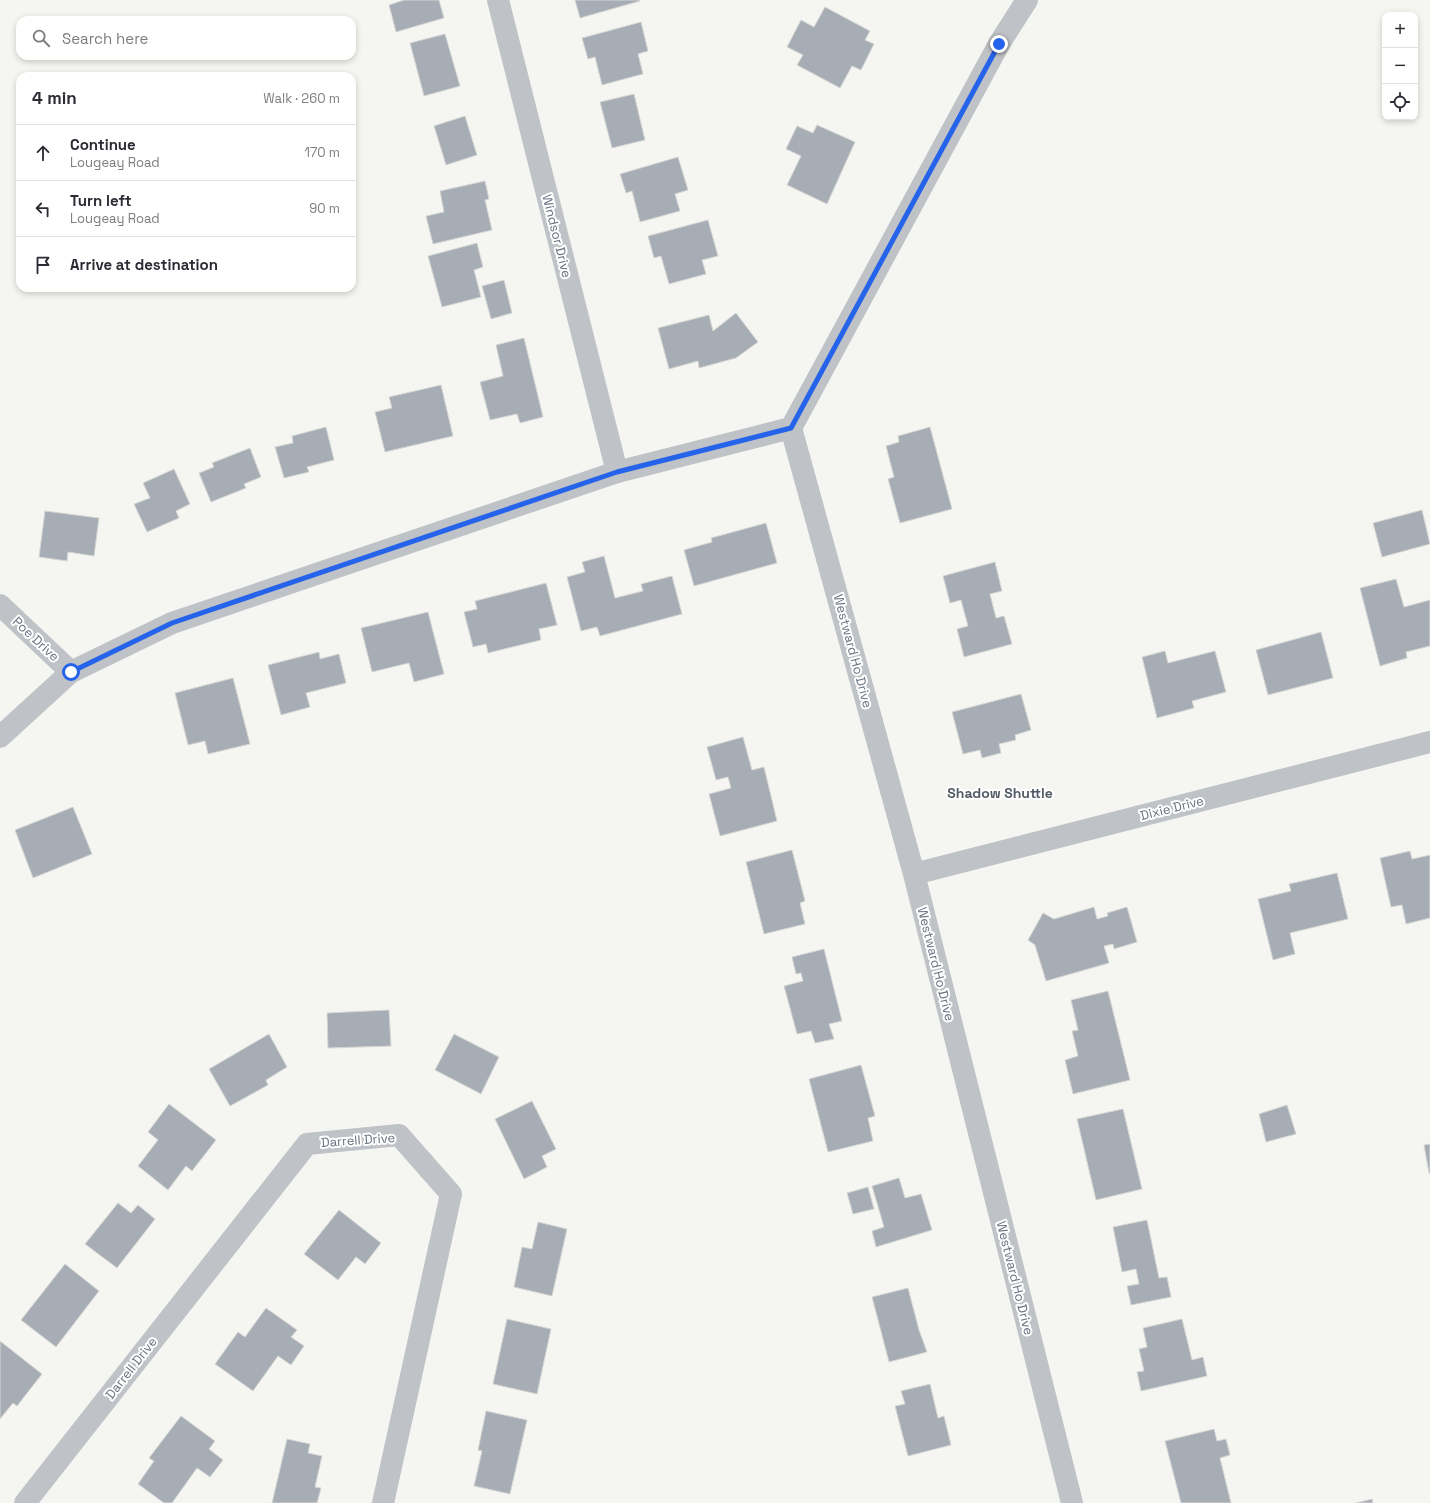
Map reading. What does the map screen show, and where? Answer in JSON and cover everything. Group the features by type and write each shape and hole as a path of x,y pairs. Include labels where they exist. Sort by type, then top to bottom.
{"street":[{"name":"Windsor Drive","path":"498,0 617,472"},
{"path":"0,737 71,672 172,623 617,472 791,428 999,44 1027,0"},
{"name":"Westward Ho Drive","path":"791,428 914,874 1072,1503"},
{"name":"Poe Drive","path":"0,605 71,672"},
{"name":"Dixie Drive","path":"914,874 1430,742"},
{"name":"Darrell Drive","path":"25,1503 307,1144 399,1135 451,1194 383,1503"}],"building":[{"path":"404,0 439,0 444,18 396,32 389,5"},
{"path":"575,0 639,0 640,1 580,18"},
{"path":"825,7 870,31 865,40 874,44 861,70 852,66 840,88 797,65 803,55 787,47 801,20 814,27"},
{"path":"641,22 648,51 638,54 643,74 602,85 595,57 588,59 582,38"},
{"path":"445,34 460,86 424,96 410,43"},
{"path":"634,94 645,140 612,148 600,102"},
{"path":"465,116 477,155 446,165 434,126"},
{"path":"817,125 855,142 827,204 787,185 801,156 786,149 797,126 813,133"},
{"path":"678,157 688,190 675,194 680,211 640,222 632,191 626,193 620,174"},
{"path":"485,181 489,199 485,200 492,230 433,244 426,216 444,212 440,191"},
{"path":"708,220 718,256 702,260 706,274 669,284 661,256 654,258 648,236"},
{"path":"477,243 483,267 474,270 481,297 442,307 428,256"},
{"path":"504,280 512,313 491,319 482,286"},
{"path":"736,313 758,342 736,358 699,368 698,361 669,369 658,328 709,315 713,331"},
{"path":"524,338 543,417 520,423 517,414 490,420 480,382 503,376 496,345"},
{"path":"441,385 453,436 385,452 375,412 392,408 389,397"},
{"path":"326,427 334,460 307,467 309,472 284,478 275,447 293,443 292,436"},
{"path":"930,427 952,509 900,523 888,479 894,477 886,446 899,442 898,436"},
{"path":"250,448 261,477 244,484 246,488 211,502 199,473 214,467 212,463"},
{"path":"174,469 190,504 176,511 179,518 147,532 134,504 150,498 143,483"},
{"path":"1422,510 1430,544 1382,557 1373,523"},
{"path":"45,511 99,518 94,556 68,552 67,561 39,557"},
{"path":"766,523 777,563 694,586 684,550 712,542 711,538"},
{"path":"604,556 615,598 643,591 641,584 672,576 682,614 600,636 597,627 581,631 567,577 585,572 582,562"},
{"path":"995,562 1002,591 990,594 996,618 1004,616 1012,644 964,657 957,629 968,626 961,600 950,603 943,576"},
{"path":"1396,579 1404,607 1430,600 1430,646 1406,652 1407,658 1380,666 1360,588"},
{"path":"546,583 557,625 539,629 541,640 488,653 486,644 473,647 464,612 477,609 475,601"},
{"path":"428,612 444,674 414,682 409,663 372,672 361,628"},
{"path":"1321,632 1333,678 1268,695 1256,650"},
{"path":"1165,651 1168,663 1215,651 1226,692 1192,701 1194,708 1157,718 1142,657"},
{"path":"319,652 320,659 339,654 346,683 306,693 310,707 281,715 268,665"},
{"path":"233,678 250,744 208,754 205,741 188,745 175,693"},
{"path":"1021,694 1031,730 1015,735 1016,740 999,744 1001,753 982,758 980,750 963,754 952,712"},
{"path":"743,737 752,770 764,767 777,821 720,836 709,794 731,788 728,777 716,780 707,747"},
{"path":"73,807 92,854 33,878 15,830"},
{"path":"792,850 805,901 800,903 805,924 764,934 746,862"},
{"path":"1410,851 1412,859 1430,855 1430,918 1406,924 1402,905 1391,907 1380,858"},
{"path":"1337,873 1348,919 1290,933 1295,954 1273,960 1258,899 1291,891 1289,884"},
{"path":"1094,907 1097,919 1108,916 1107,913 1127,907 1137,942 1114,949 1113,944 1104,946 1109,963 1046,981 1035,945 1028,940 1043,913 1054,919"},
{"path":"824,949 842,1021 829,1024 834,1039 815,1043 811,1031 797,1034 784,986 803,981 801,973 796,974 792,957"},
{"path":"1108,991 1130,1080 1073,1094 1065,1060 1078,1056 1072,1031 1078,1030 1071,1000"},
{"path":"389,1010 391,1046 328,1048 327,1013"},
{"path":"269,1034 287,1067 266,1080 268,1085 230,1106 209,1069"},
{"path":"454,1034 499,1057 481,1094 435,1070"},
{"path":"861,1065 875,1116 868,1118 873,1141 828,1152 809,1079"},
{"path":"532,1101 556,1149 542,1156 547,1167 524,1179 495,1119"},
{"path":"169,1104 216,1140 192,1171 186,1166 168,1190 138,1166 158,1140 148,1132"},
{"path":"1287,1105 1296,1134 1266,1142 1259,1114"},
{"path":"1123,1109 1142,1189 1096,1200 1077,1119"},
{"path":"1430,1144 1430,1173 1429,1173 1424,1145"},
{"path":"899,1178 905,1198 921,1194 932,1230 876,1247 872,1231 884,1227 872,1186"},
{"path":"868,1187 874,1209 853,1214 847,1193"},
{"path":"118,1203 131,1213 138,1205 155,1219 117,1268 85,1244"},
{"path":"339,1210 381,1243 365,1264 356,1257 338,1280 304,1254"},
{"path":"1147,1220 1159,1278 1167,1277 1171,1297 1131,1305 1127,1286 1139,1284 1136,1269 1122,1272 1113,1227"},
{"path":"538,1222 567,1229 552,1296 514,1287 522,1247 532,1249"},
{"path":"65,1264 99,1291 56,1347 21,1320"},
{"path":"908,1288 919,1330 927,1352 889,1362 872,1297"},
{"path":"266,1308 297,1330 291,1337 304,1346 291,1365 278,1356 253,1391 215,1364 238,1332 245,1337"},
{"path":"507,1319 551,1329 537,1394 493,1384"},
{"path":"1182,1319 1192,1360 1203,1357 1207,1376 1141,1391 1137,1372 1144,1371 1139,1349 1147,1347 1143,1328"},
{"path":"0,1341 42,1374 17,1406 13,1403 0,1419"},
{"path":"930,1384 938,1418 944,1416 951,1445 908,1456 895,1406 905,1404 901,1391"},
{"path":"486,1411 527,1420 510,1494 474,1486 482,1451 478,1450"},
{"path":"181,1416 215,1441 209,1449 223,1460 210,1477 197,1468 172,1503 164,1503 138,1484 154,1461 149,1458"},
{"path":"1214,1429 1217,1441 1226,1439 1230,1455 1220,1458 1231,1503 1181,1503 1165,1441"},
{"path":"287,1439 310,1444 308,1453 322,1456 315,1487 321,1488 317,1503 272,1503"},
{"path":"1372,1499 1373,1503 1356,1503"}],"district":[{"name":"Shadow Shuttle","path":"1000,793"}],"route":[{"path":"71,672 172,623 617,472 791,428 999,44"}]}
